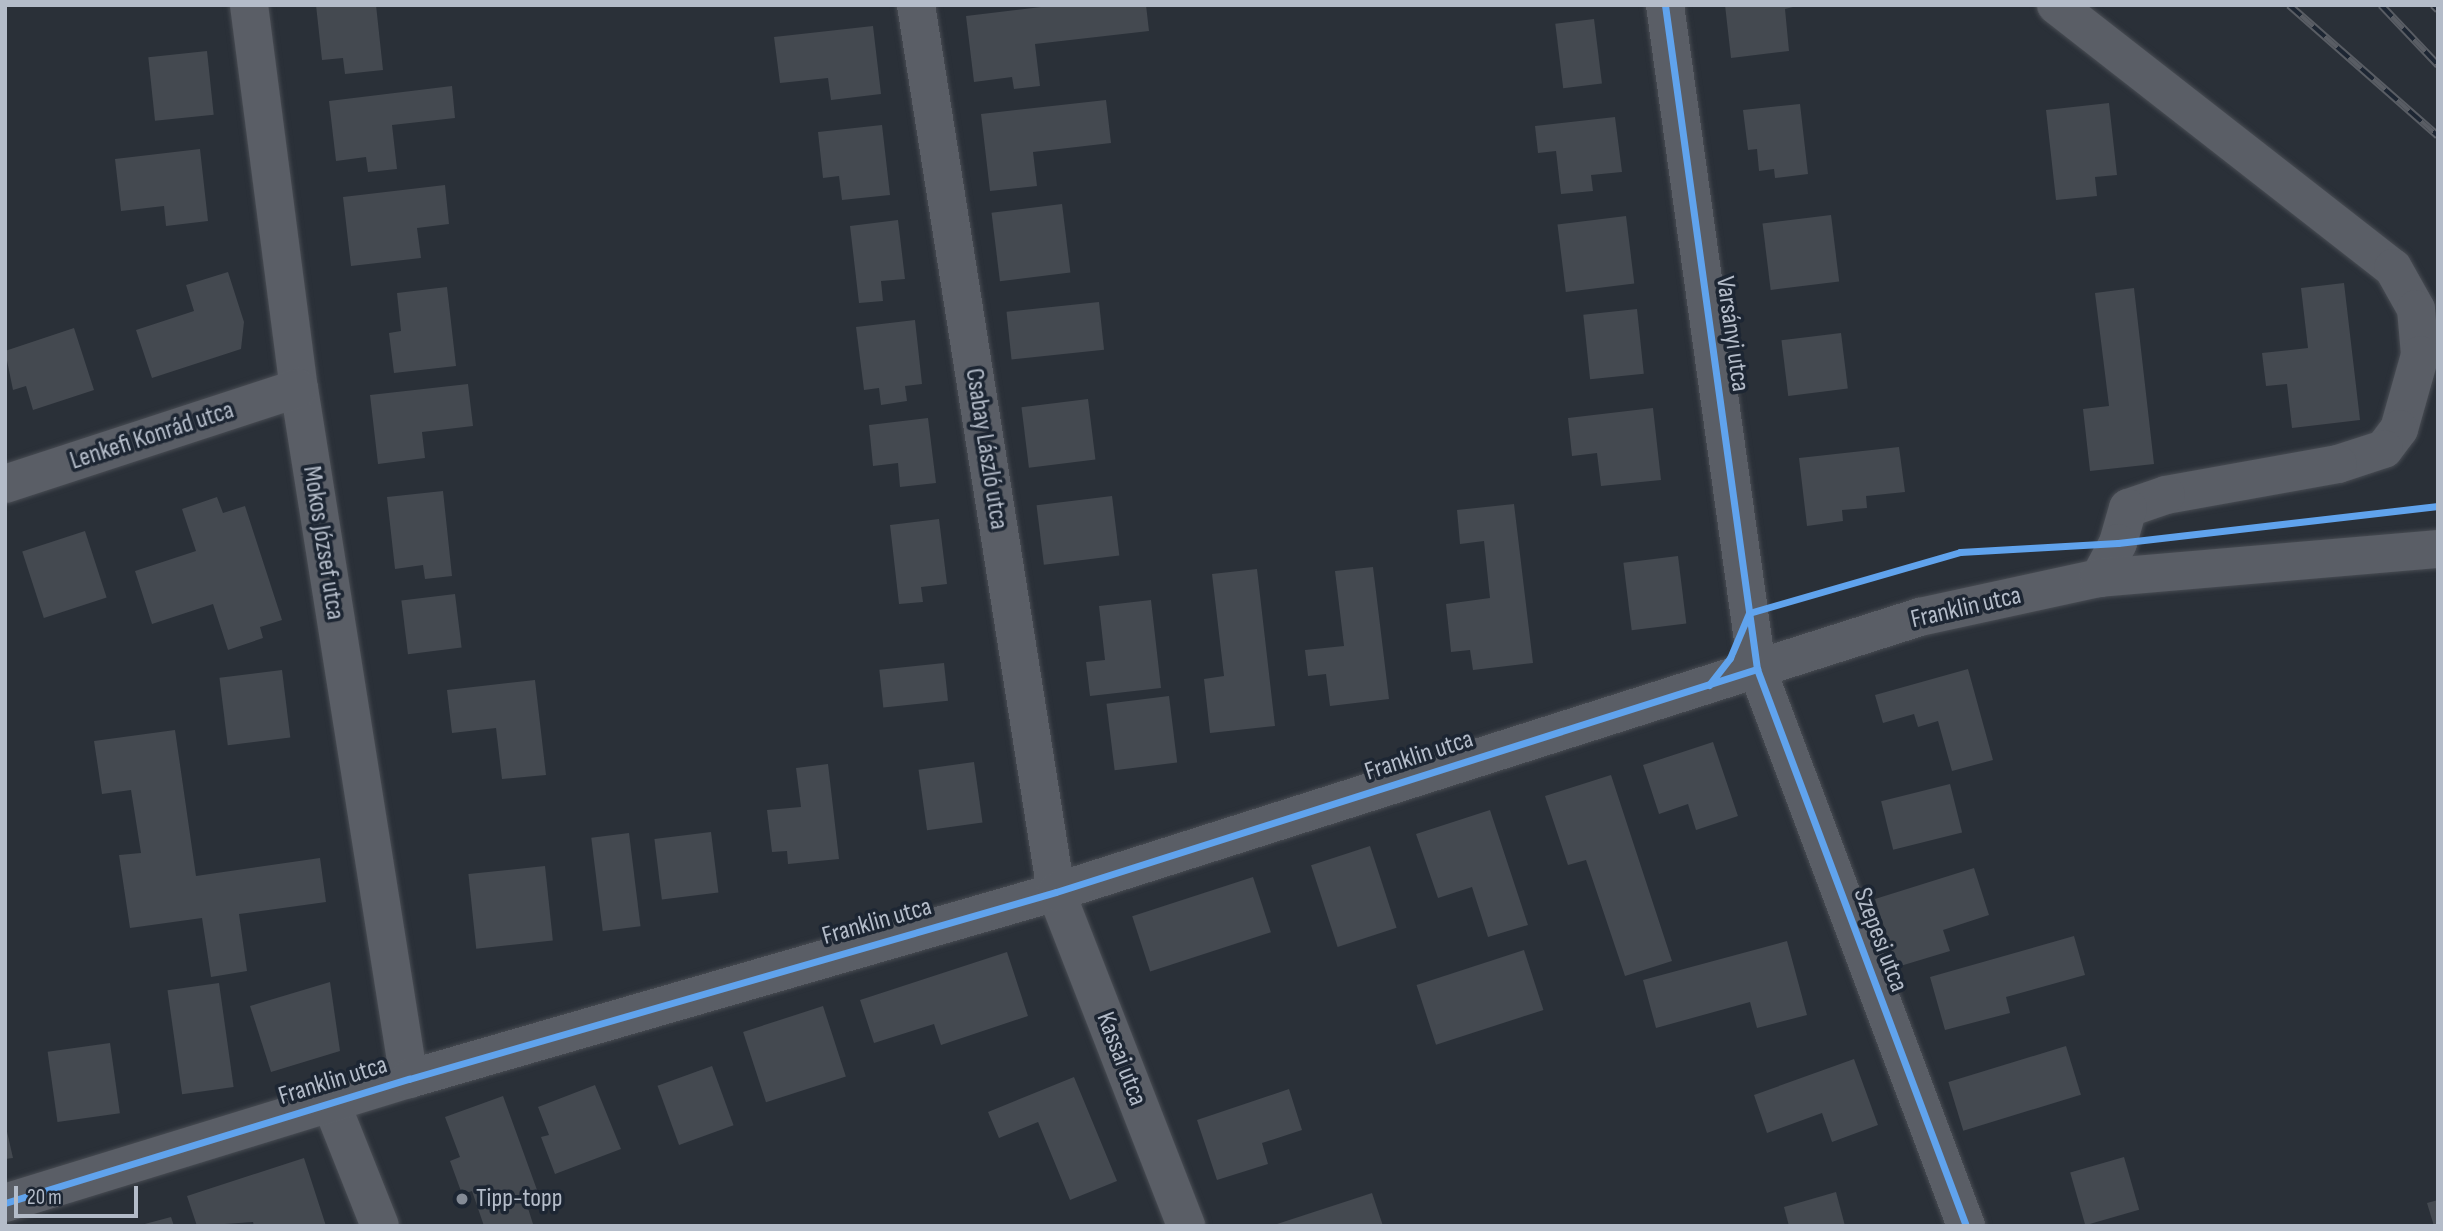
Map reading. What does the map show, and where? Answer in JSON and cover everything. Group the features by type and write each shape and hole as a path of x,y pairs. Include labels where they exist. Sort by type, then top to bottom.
{"street":[{"name":"Mokos József utca","path":"249,5 299,388 409,1079"},
{"name":"Csabay László utca","path":"916,5 1056,892"},
{"name":"Varsányi utca","path":"1665,5 1757,669"},
{"path":"2056,5 2393,268 2416,309 2419,344 2399,429 2384,449 2338,464 2166,495 2129,508 2118,543 2099,578"},
{"name":"Lenkefi Konrád utca","path":"5,484 299,388"},
{"name":"Franklin utca","path":"5,1203 409,1079 1056,892 1920,617 2099,578 2438,549"},
{"name":"Szepesi utca","path":"1757,669 1966,1226"},
{"name":"Kassai utca","path":"1056,892 1186,1226"},
{"path":"331,1103 380,1226"}],"building":[{"path":"316,5 376,5 383,70 345,74 343,58 322,60"},
{"path":"1058,5 1146,5 1149,31 1035,44 1040,86 1014,89 1012,77 974,82 966,16"},
{"path":"1725,5 1801,5 1785,9 1789,51 1731,58"},
{"path":"1594,19 1602,84 1563,88 1555,24"},
{"path":"873,26 881,94 831,100 828,78 780,83 774,37"},
{"path":"207,51 214,115 155,121 148,57"},
{"path":"452,86 455,118 392,125 397,169 368,172 366,157 336,161 329,101"},
{"path":"1106,100 1111,143 1033,152 1037,186 990,191 981,114"},
{"path":"2109,103 2117,175 2095,177 2097,196 2056,200 2046,110"},
{"path":"1800,104 1808,174 1775,178 1774,169 1759,171 1757,149 1748,150 1743,110"},
{"path":"1615,117 1622,172 1591,175 1593,191 1561,194 1556,151 1538,153 1535,126"},
{"path":"882,125 890,195 842,200 839,176 823,178 818,132"},
{"path":"200,149 208,221 166,226 164,206 121,211 115,159"},
{"path":"445,185 449,224 417,228 421,258 351,266 343,197"},
{"path":"1062,204 1070,272 1000,281 992,213"},
{"path":"1831,215 1839,282 1771,290 1763,223"},
{"path":"1626,216 1634,283 1566,292 1558,224"},
{"path":"898,220 905,279 881,281 883,301 859,303 850,226"},
{"path":"228,272 244,322 241,349 152,378 136,330 194,311 186,285"},
{"path":"2344,283 2360,420 2292,428 2287,384 2266,386 2262,353 2308,348 2301,288"},
{"path":"447,287 456,366 394,373 389,333 401,331 397,293"},
{"path":"2134,288 2154,464 2090,471 2083,409 2109,406 2095,293"},
{"path":"1099,302 1104,350 1012,359 1007,312"},
{"path":"1637,309 1644,374 1590,379 1583,315"},
{"path":"915,320 922,384 905,386 907,401 881,405 879,388 864,390 856,327"},
{"path":"74,328 94,390 33,410 26,386 13,390 5,351"},
{"path":"1841,333 1848,389 1788,396 1781,340"},
{"path":"468,384 473,426 422,432 425,458 378,464 370,395"},
{"path":"1088,399 1095,460 1029,468 1021,407"},
{"path":"1653,408 1661,480 1601,486 1597,453 1572,456 1568,418"},
{"path":"928,418 936,483 900,487 898,463 873,466 869,425"},
{"path":"1899,447 1905,492 1866,496 1867,508 1842,510 1843,521 1807,526 1799,458"},
{"path":"443,491 452,576 425,579 423,565 395,569 387,497"},
{"path":"1112,496 1119,556 1044,565 1037,505"},
{"path":"217,497 223,513 245,506 282,620 260,627 263,638 228,650 213,604 152,624 135,571 196,551 182,509"},
{"path":"1514,504 1533,663 1473,670 1470,650 1451,652 1446,604 1490,598 1484,541 1460,544 1457,510"},
{"path":"939,519 947,584 921,587 923,602 899,604 890,525"},
{"path":"85,531 107,598 44,618 22,551"},
{"path":"1678,556 1686,623 1632,630 1623,563"},
{"path":"1373,567 1389,699 1330,706 1326,674 1308,676 1305,650 1344,646 1335,571"},
{"path":"1257,569 1275,726 1210,733 1204,679 1224,676 1212,574"},
{"path":"455,594 462,648 408,654 401,601"},
{"path":"1151,600 1161,688 1090,696 1086,662 1105,660 1099,606"},
{"path":"944,663 948,701 883,708 879,670"},
{"path":"1968,669 1993,760 1952,771 1938,721 1918,727 1914,714 1883,723 1875,695"},
{"path":"282,670 290,737 228,745 219,678"},
{"path":"535,680 546,775 502,779 496,728 452,733 447,690"},
{"path":"1169,696 1177,763 1115,770 1106,704"},
{"path":"175,730 196,876 320,858 326,902 239,914 247,971 211,977 202,918 130,928 119,855 141,853 131,790 102,794 94,741"},
{"path":"1713,742 1738,816 1696,830 1688,804 1659,814 1643,765"},
{"path":"974,762 982,822 927,830 919,770"},
{"path":"828,764 839,859 788,864 787,851 772,852 767,810 801,807 796,768"},
{"path":"1611,775 1672,961 1625,976 1586,860 1568,865 1545,796"},
{"path":"1950,784 1962,833 1893,850 1881,801"},
{"path":"1490,810 1528,925 1488,937 1472,887 1438,898 1416,834"},
{"path":"711,832 718,893 662,899 654,839"},
{"path":"629,833 640,926 603,931 591,838"},
{"path":"1370,846 1397,928 1338,947 1311,865"},
{"path":"545,866 553,941 476,949 468,874"},
{"path":"1974,868 1989,915 1943,930 1950,951 1897,967 1875,899"},
{"path":"1253,877 1271,932 1150,971 1132,916"},
{"path":"2074,936 2085,975 2006,997 2010,1013 1945,1030 1930,977"},
{"path":"1787,941 1807,1015 1757,1028 1750,1002 1656,1028 1643,980"},
{"path":"1524,950 1543,1010 1436,1045 1417,985"},
{"path":"1007,952 1028,1016 941,1045 934,1024 874,1043 860,1000"},
{"path":"330,982 340,1051 271,1072 250,1006"},
{"path":"219,983 234,1087 182,1094 168,990"},
{"path":"823,1006 846,1076 766,1102 743,1032"},
{"path":"110,1043 120,1113 57,1122 48,1052"},
{"path":"2066,1046 2081,1095 1963,1131 1948,1082"},
{"path":"1854,1059 1878,1125 1832,1142 1822,1113 1767,1133 1754,1095"},
{"path":"712,1066 734,1125 679,1145 657,1086"},
{"path":"1074,1077 1117,1181 1070,1200 1038,1122 999,1138 988,1112"},
{"path":"595,1085 621,1149 555,1174 541,1137 549,1135 538,1107"},
{"path":"1289,1089 1302,1130 1262,1143 1268,1164 1217,1180 1197,1120"},
{"path":"503,1096 541,1201 527,1205 533,1224 528,1226 484,1226 472,1191 462,1194 450,1161 460,1157 445,1117"},
{"path":"5,1123 13,1158 5,1159"},
{"path":"2124,1157 2139,1210 2085,1225 2070,1172"},
{"path":"304,1158 326,1226 254,1226 253,1222 197,1226 187,1196"},
{"path":"1836,1192 1845,1226 1789,1226 1784,1207"},
{"path":"1372,1193 1383,1226 1274,1226 1274,1225"},
{"path":"2438,1200 2438,1226 2434,1226 2427,1203"},
{"path":"171,1217 174,1226 141,1226 141,1225"}],"railway":[{"path":"2289,5 2438,136"},
{"path":"2381,5 2438,65"},
{"path":"2433,5 2438,10"}],"cycle path":[{"path":"1665,5 1757,669 1966,1226"},
{"path":"1709,685 1730,658 1749,613 1960,552 2118,543 2438,506"},
{"path":"5,1203 409,1079 1056,892 1757,669"}],"place":[{"name":"Tipp-topp","path":"462,1199"}]}
